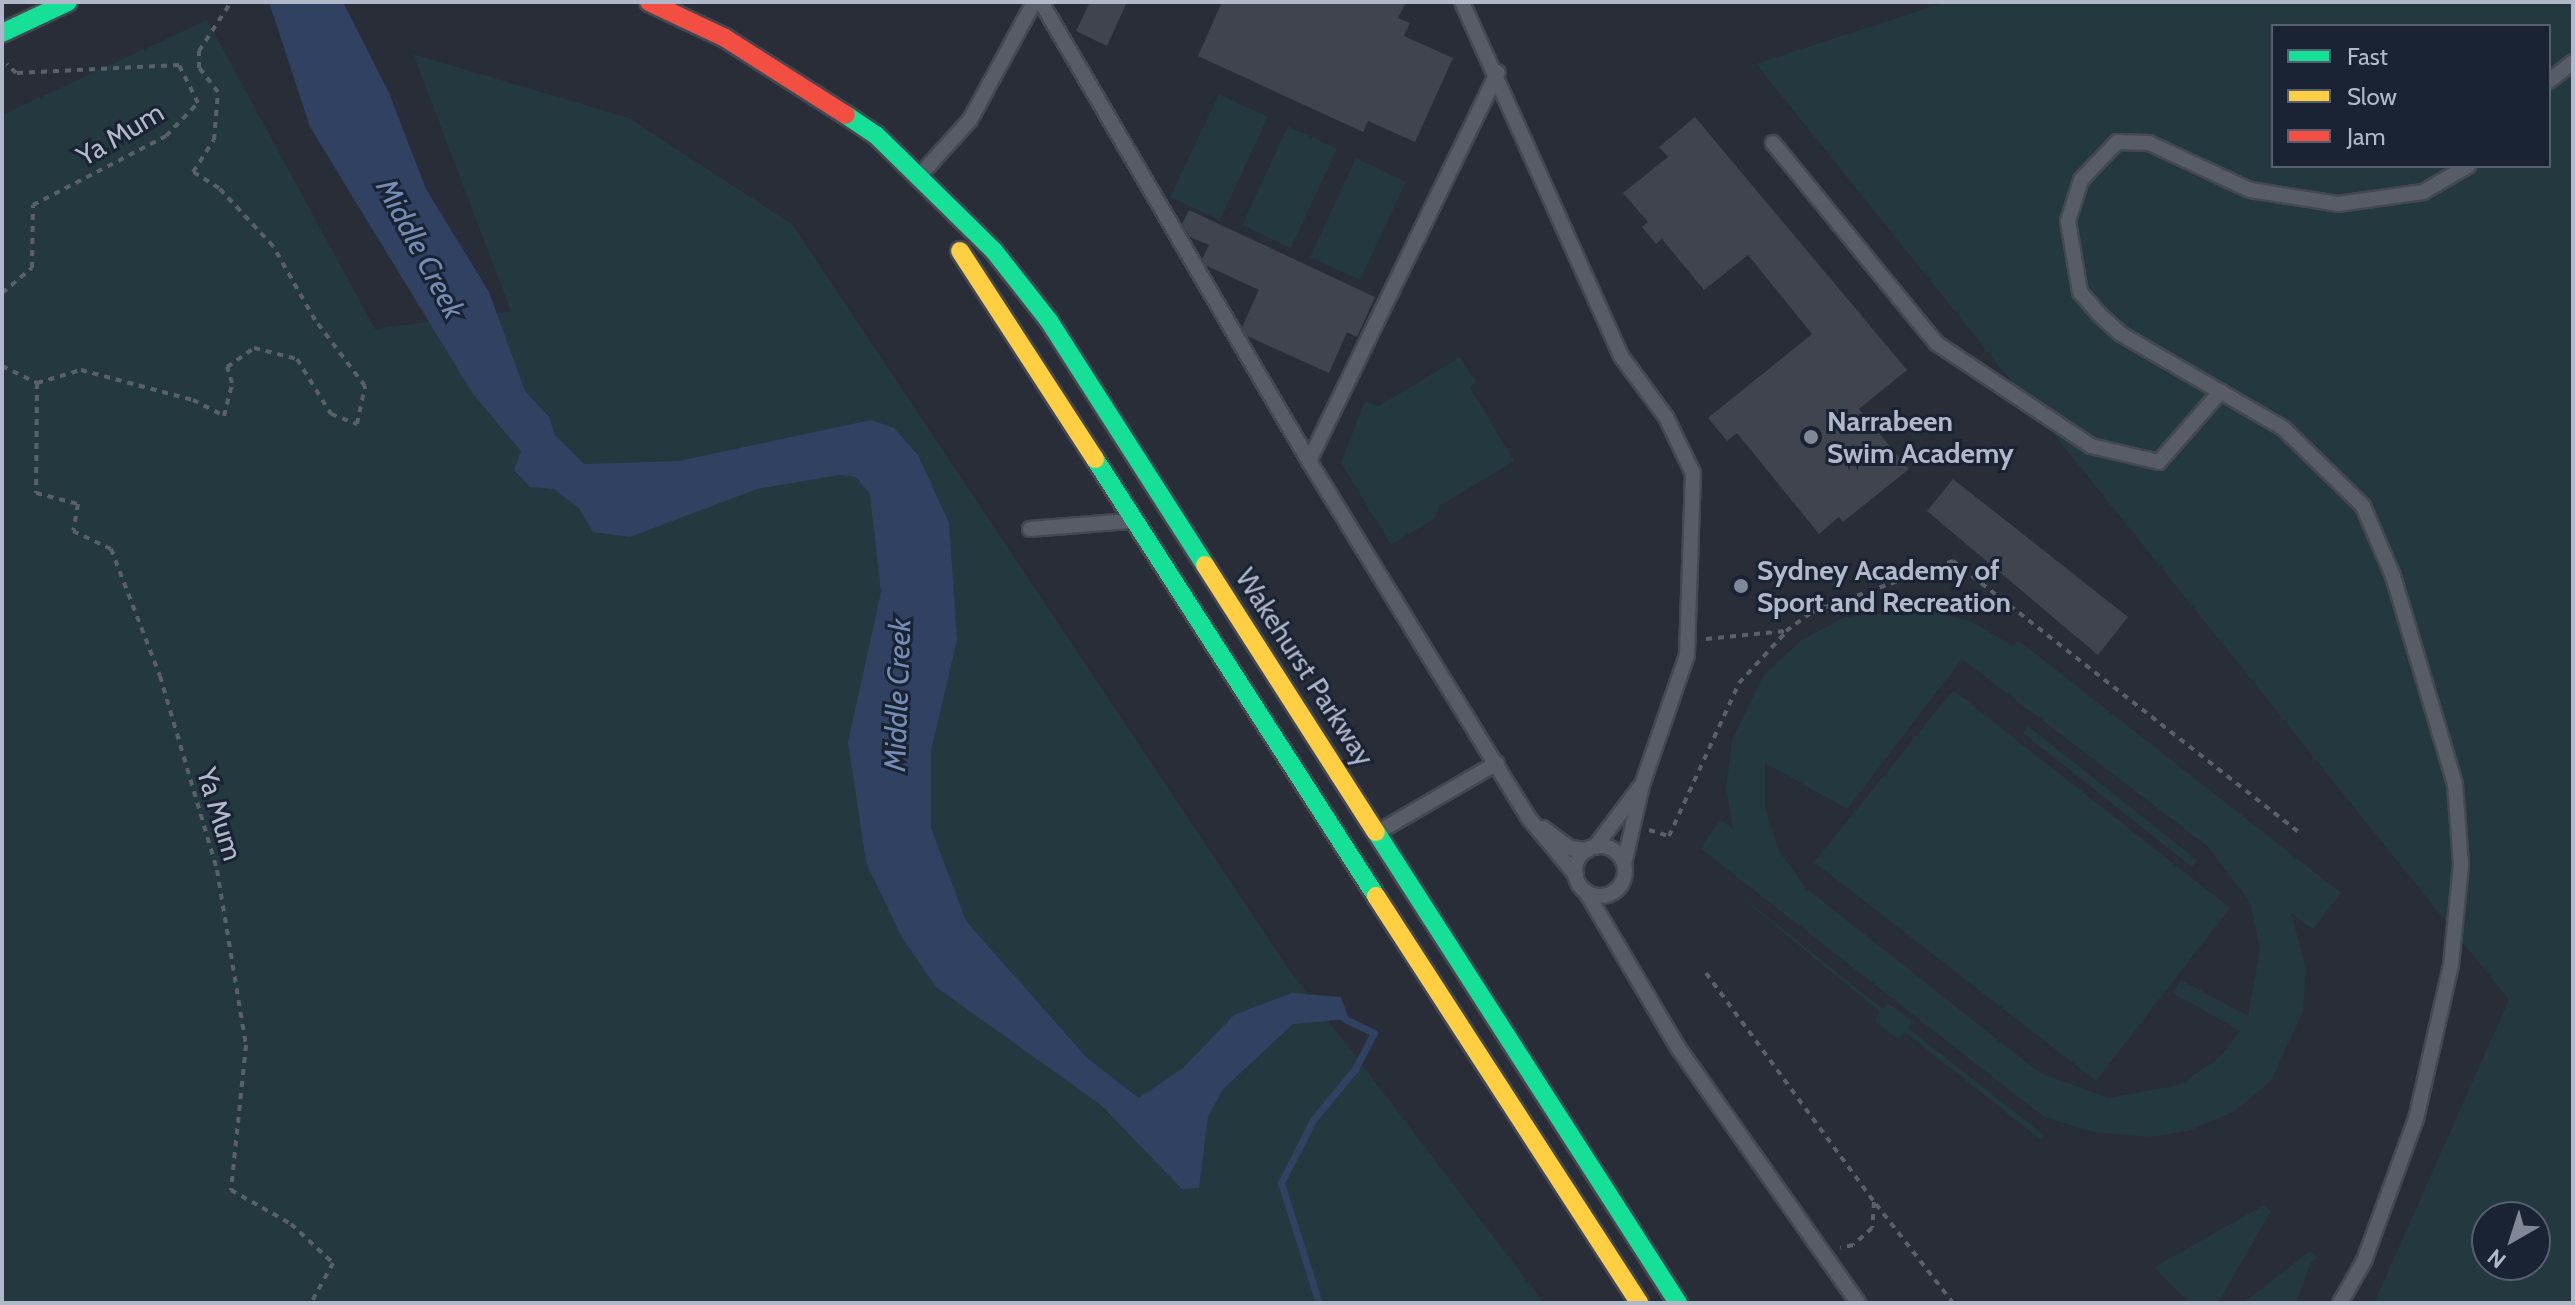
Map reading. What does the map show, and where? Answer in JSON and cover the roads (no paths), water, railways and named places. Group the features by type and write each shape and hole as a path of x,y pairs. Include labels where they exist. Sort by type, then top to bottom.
{"main road":[{"path":"2,33 68,2"},
{"name":"Wakehurst Parkway","path":"649,2 725,38 831,108 921,174 1049,321 1678,1303"},
{"name":"Wakehurst Parkway","path":"831,108 907,189 987,288 1639,1303"}],"lane":[{"path":"907,189 970,120 1034,2"},
{"path":"1041,2 1309,461 1527,816 1576,875 1679,1049 1858,1303"},
{"path":"1462,2 1498,72 1621,356 1666,417 1693,473 1687,639 1676,690 1661,722 1615,891 1586,892"},
{"path":"2551,79 2573,62"},
{"path":"1309,461 1498,72"},
{"path":"2340,1303 2364,1261 2416,1119 2451,965 2461,864 2455,784 2393,576 2363,506 2283,428 2121,334 2080,292 2068,221 2081,180 2098,156 2117,142 2149,143 2250,190 2338,204 2423,192 2465,168"},
{"path":"1773,143 1936,343 2091,446 2159,462 2221,391"},
{"path":"1030,529 1137,520"},
{"path":"1378,832 1497,763"},
{"path":"1576,875 1591,849 1642,785"},
{"path":"1527,816 1570,848 1609,848 1624,864"}],"water":[{"path":"269,2 343,2 389,93 426,189 489,292 525,391 549,417 555,435 584,464 679,461 871,420 894,428 918,455 949,523 957,640 931,751 931,828 966,921 1087,1058 1139,1098 1183,1068 1234,1015 1292,993 1341,997 1349,1019 1293,1024 1223,1089 1208,1117 1199,1188 1182,1189 1101,1105 936,987 901,936 866,862 848,742 881,592 870,494 856,477 839,475 757,489 630,537 593,532 579,508 554,489 530,487 514,470 521,451 473,394 310,127"}],"waterway":[{"name":"Middle Creek","path":"1319,1303 1281,1183 1313,1120 1355,1069 1374,1033 1343,1018"}],"place":[{"name":"Narrabeen Swim Academy","path":"1811,437"},
{"name":"Sydney Academy of Sport and Recreation","path":"1741,586"}]}
